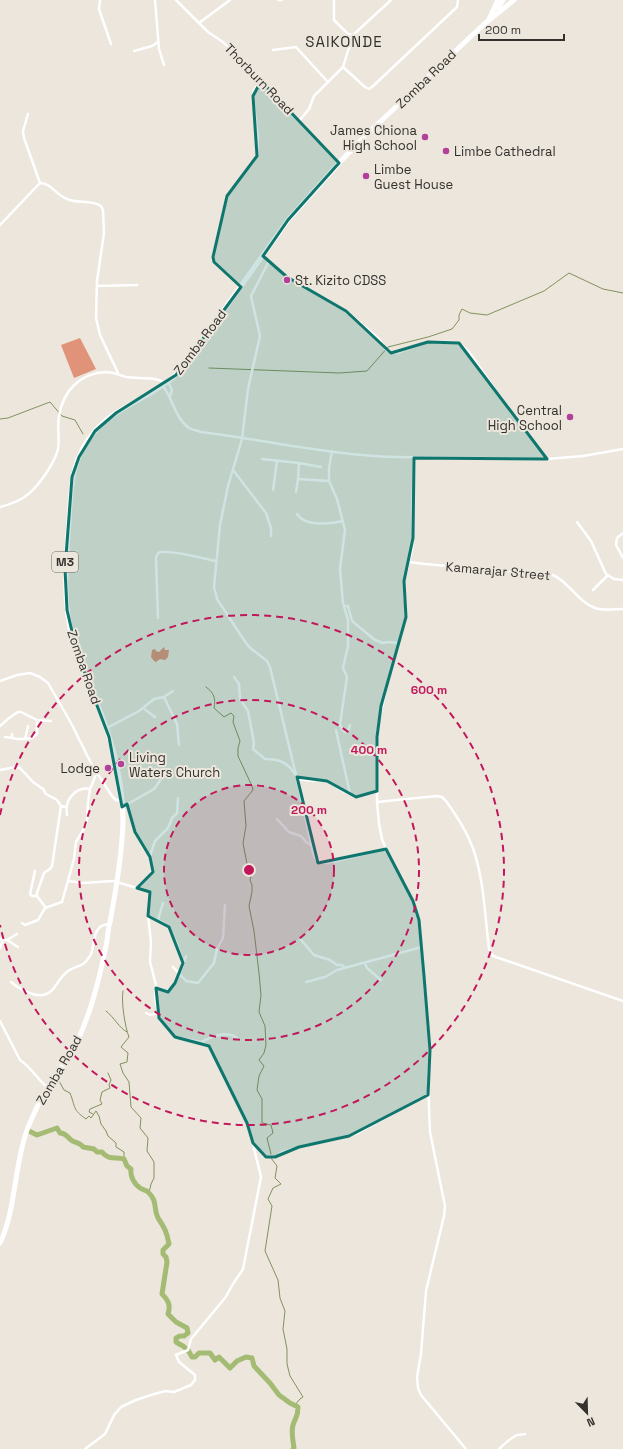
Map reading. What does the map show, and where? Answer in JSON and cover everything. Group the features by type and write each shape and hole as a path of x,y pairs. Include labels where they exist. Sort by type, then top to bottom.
{"highway":[{"path":"489,20 498,0"},
{"name":"Zomba Road","path":"489,20 503,0"},
{"name":"Zomba Road","path":"0,1243 8,1221 24,1140 34,1115 48,1088 68,1059 78,1040 92,1004 99,979 117,882 122,840 123,804 116,763 106,728 77,653 67,610 65,569 72,477 79,457 88,441 96,431 116,413 165,384 184,366 288,220 339,163 365,136 489,20 514,0"}],"street":[{"path":"100,0 99,9 111,44"},
{"path":"155,0 158,41 160,54 164,65"},
{"name":"Thorburn Road","path":"176,0 210,33 223,42 339,163"},
{"path":"199,23 230,0"},
{"path":"334,0 334,20 348,34 353,35"},
{"path":"299,121 310,109 314,96 327,81 343,67 353,35 390,0"},
{"path":"343,67 369,89 457,7 458,0"},
{"path":"134,51 152,46 158,41"},
{"path":"273,50 296,46 327,81"},
{"path":"241,287 214,262 213,257 227,196 257,156 258,138 253,96 254,90 261,81"},
{"path":"28,114 23,131 24,138 40,183"},
{"path":"0,225 40,183"},
{"path":"40,183 47,184 62,197 68,200 96,204 102,208 104,233 95,314 98,328 118,373"},
{"path":"263,256 287,277 346,311 379,339 385,349 391,353 397,353 428,342 460,343 469,352 503,401 547,459"},
{"path":"269,261 251,296 260,336 252,370 242,439 226,498 216,561 214,584 215,594 247,644 266,661 270,667 314,858 319,863 327,863 386,849"},
{"path":"97,286 137,284"},
{"path":"0,507 22,498 30,492 42,478 58,450 59,414 63,400 72,387 84,377 106,372 118,373 127,377 158,380 172,390 170,396"},
{"path":"165,384 180,419 190,429 242,439 372,456 414,458 547,459 583,456 623,449"},
{"path":"332,451 330,481 343,521 344,530 340,569 344,606 348,620 348,646 343,668 346,674 346,682 340,724 345,732 348,732 350,725"},
{"path":"414,458 412,510 413,538 404,581 406,617 381,706 377,737 377,802 380,832 386,849 418,912 430,1050 428,1095 430,1132 445,1206 444,1216 426,1291 418,1384 421,1396 466,1449"},
{"path":"262,459 321,466"},
{"path":"273,490 276,461"},
{"path":"296,492 299,463"},
{"path":"233,470 266,513 271,528 271,536"},
{"path":"298,479 330,481"},
{"path":"297,514 304,520 322,524 343,521"},
{"path":"577,522 591,541 603,569 614,579 623,580"},
{"path":"623,533 617,538 616,544 623,558"},
{"path":"158,618 156,559 158,554 161,552 173,552 216,561"},
{"name":"Kamarajar Street","path":"409,562 553,575 566,583 584,601 593,607 623,609"},
{"path":"593,590 608,575"},
{"path":"344,606 348,606 352,621 376,640 383,643 398,643"},
{"path":"0,681 17,675 30,673 40,677 48,683 113,797 123,804 135,832 150,857"},
{"path":"234,677 239,684 240,699 248,711 254,742 253,749 265,759 276,759 284,763 294,772 297,779"},
{"path":"106,728 122,721 154,699 164,697 173,692"},
{"path":"164,697 177,724 179,745"},
{"path":"143,708 155,717"},
{"path":"0,726 18,712 37,720 51,721"},
{"path":"6,737 18,739 32,738 37,734 37,720"},
{"path":"25,739 28,726"},
{"path":"336,730 350,794"},
{"path":"0,770 15,767 20,768 33,782 43,789 46,794 56,799 61,806 66,807"},
{"path":"22,923 25,925 36,921 41,916 43,910 56,903 62,902 74,859 76,842 85,827 87,820 90,789 97,771"},
{"path":"123,804 154,789 161,779"},
{"path":"297,779 327,781 356,797 377,791"},
{"path":"67,815 66,807 73,793 84,788 90,789"},
{"path":"377,802 437,796 444,799 468,837 476,857 489,949 493,956 623,1001"},
{"path":"137,888 152,872 150,857 155,841 168,828 172,818 177,813 178,798"},
{"path":"37,896 44,873 52,866 58,835 58,822 61,806"},
{"path":"277,819 289,832 301,836 306,842 312,845"},
{"path":"35,870 30,895 37,896 47,909"},
{"path":"68,882 117,882 150,893 148,916 151,942 150,962 156,988 155,997 160,1020 175,1038 201,1042 209,1046 212,1050 247,1123 261,1177 243,1269 226,1298 191,1339 188,1350 176,1355 179,1362 195,1375 195,1380 191,1385 174,1392 165,1391 136,1400 121,1407 114,1415 105,1434 85,1449"},
{"path":"158,920 163,903"},
{"path":"173,967 186,981 198,983 214,963 224,933 225,905"},
{"path":"148,916 158,920 170,930 182,957 183,964"},
{"path":"10,982 34,995 42,995 50,992 68,971 80,966 88,958 92,952 93,939 96,932 101,927 109,924"},
{"path":"0,948 1,940 8,940 16,934"},
{"path":"8,940 18,948"},
{"path":"301,940 314,955 330,960 337,965 342,965 345,968"},
{"path":"306,982 325,977 337,970 422,947"},
{"path":"156,988 168,991 175,983 186,956"},
{"path":"365,963 367,968 381,980"},
{"path":"146,1013 150,1015 158,1013"},
{"path":"0,1021 20,1060 26,1064 39,1081 48,1088"},
{"path":"201,1042 222,1034 236,1037 239,1040"},
{"path":"253,1143 266,1157 275,1157 282,1152 299,1147 358,1133 428,1095"},
{"path":"499,1449 502,1445 519,1434 525,1434"}],"highlighted area":[{"path":"261,81 339,163 288,220 263,256 287,277 346,311 391,353 428,342 459,343 547,459 414,458 413,538 404,581 406,617 381,706 377,737 377,791 356,797 327,781 297,777 318,863 386,849 413,901 419,920 430,1050 428,1095 349,1136 299,1147 275,1157 266,1157 253,1143 247,1123 209,1046 175,1037 159,1018 156,988 168,992 175,983 183,963 169,927 148,916 150,892 137,888 153,872 150,857 135,832 127,804 122,807 109,737 77,653 67,610 65,569 72,477 79,457 95,431 116,413 176,375 241,287 214,262 213,257 227,196 257,156 253,96"}],"shaded area":[{"path":"80,338 96,369 74,378 61,345"},
{"path":"164,647 165,650 169,650 168,657 165,660 160,659 156,662 154,661 151,657 152,650 155,649 159,652"}],"waterway":[{"path":"209,368 339,373 367,371 388,347 428,337 452,329 459,320 459,315 462,309 470,313 487,315 544,291 569,273 603,289 623,293"},
{"path":"0,419 8,418 50,402 62,416 75,420 83,434"},
{"path":"206,687 214,696 214,708 224,717 231,713 234,716 233,722 240,741 238,756 253,790 244,801 246,826 243,843 247,864 252,873 250,880 252,892 249,906 254,931 259,973 261,995 259,1012 265,1026 266,1045 264,1053 259,1060 264,1066 259,1076 257,1090 262,1099 262,1123 271,1125 273,1133 267,1138 271,1154"},
{"path":"123,991 124,1014 129,1037 121,1047 128,1053 127,1062 120,1064 123,1073 129,1082 131,1107 141,1118 140,1128 148,1138 147,1151 154,1162 154,1178 149,1193"},
{"path":"106,1011 121,1028 127,1032"},
{"path":"93,1114 89,1112 90,1109 102,1104 100,1100 102,1092 110,1088 109,1085 111,1080 108,1073"},
{"path":"59,1081 64,1090 70,1093 78,1113 86,1119 89,1116 91,1118 96,1111 108,1136 116,1143 116,1147 124,1152 124,1159"},
{"path":"29,1131 37,1135 57,1128 60,1133 65,1134 71,1140 83,1147 94,1149 97,1152 102,1152 104,1155 109,1157 124,1159 127,1166 131,1169 133,1180 140,1188 147,1191 151,1195 158,1218 165,1230 169,1244 163,1250 163,1254 166,1257 167,1262 162,1294 168,1303 168,1314 176,1322 187,1328 188,1333 184,1336 176,1338 176,1342 181,1345"},
{"path":"271,1158 277,1166 275,1178 281,1184 273,1188 268,1199 272,1206 265,1251 278,1280 280,1298 285,1311 283,1329 290,1376 303,1397 295,1405"},
{"path":"183,1346 188,1350 192,1357 195,1357 199,1353 210,1353 215,1360 219,1357 230,1368 237,1361 246,1357 252,1358 254,1366 279,1395 298,1407 297,1415 292,1428 293,1449"}],"place":[{"name":"James Chiona High School","path":"425,137"},
{"name":"Limbe Cathedral","path":"446,151"},
{"name":"Limbe Guest House","path":"366,176"},
{"name":"St. Kizito CDSS","path":"287,280"},
{"name":"Central High School","path":"570,417"},
{"name":"Living Waters Church","path":"121,764"},
{"name":"Lodge","path":"108,768"}],"district":[{"name":"SAIKONDE","path":"344,41"}]}
